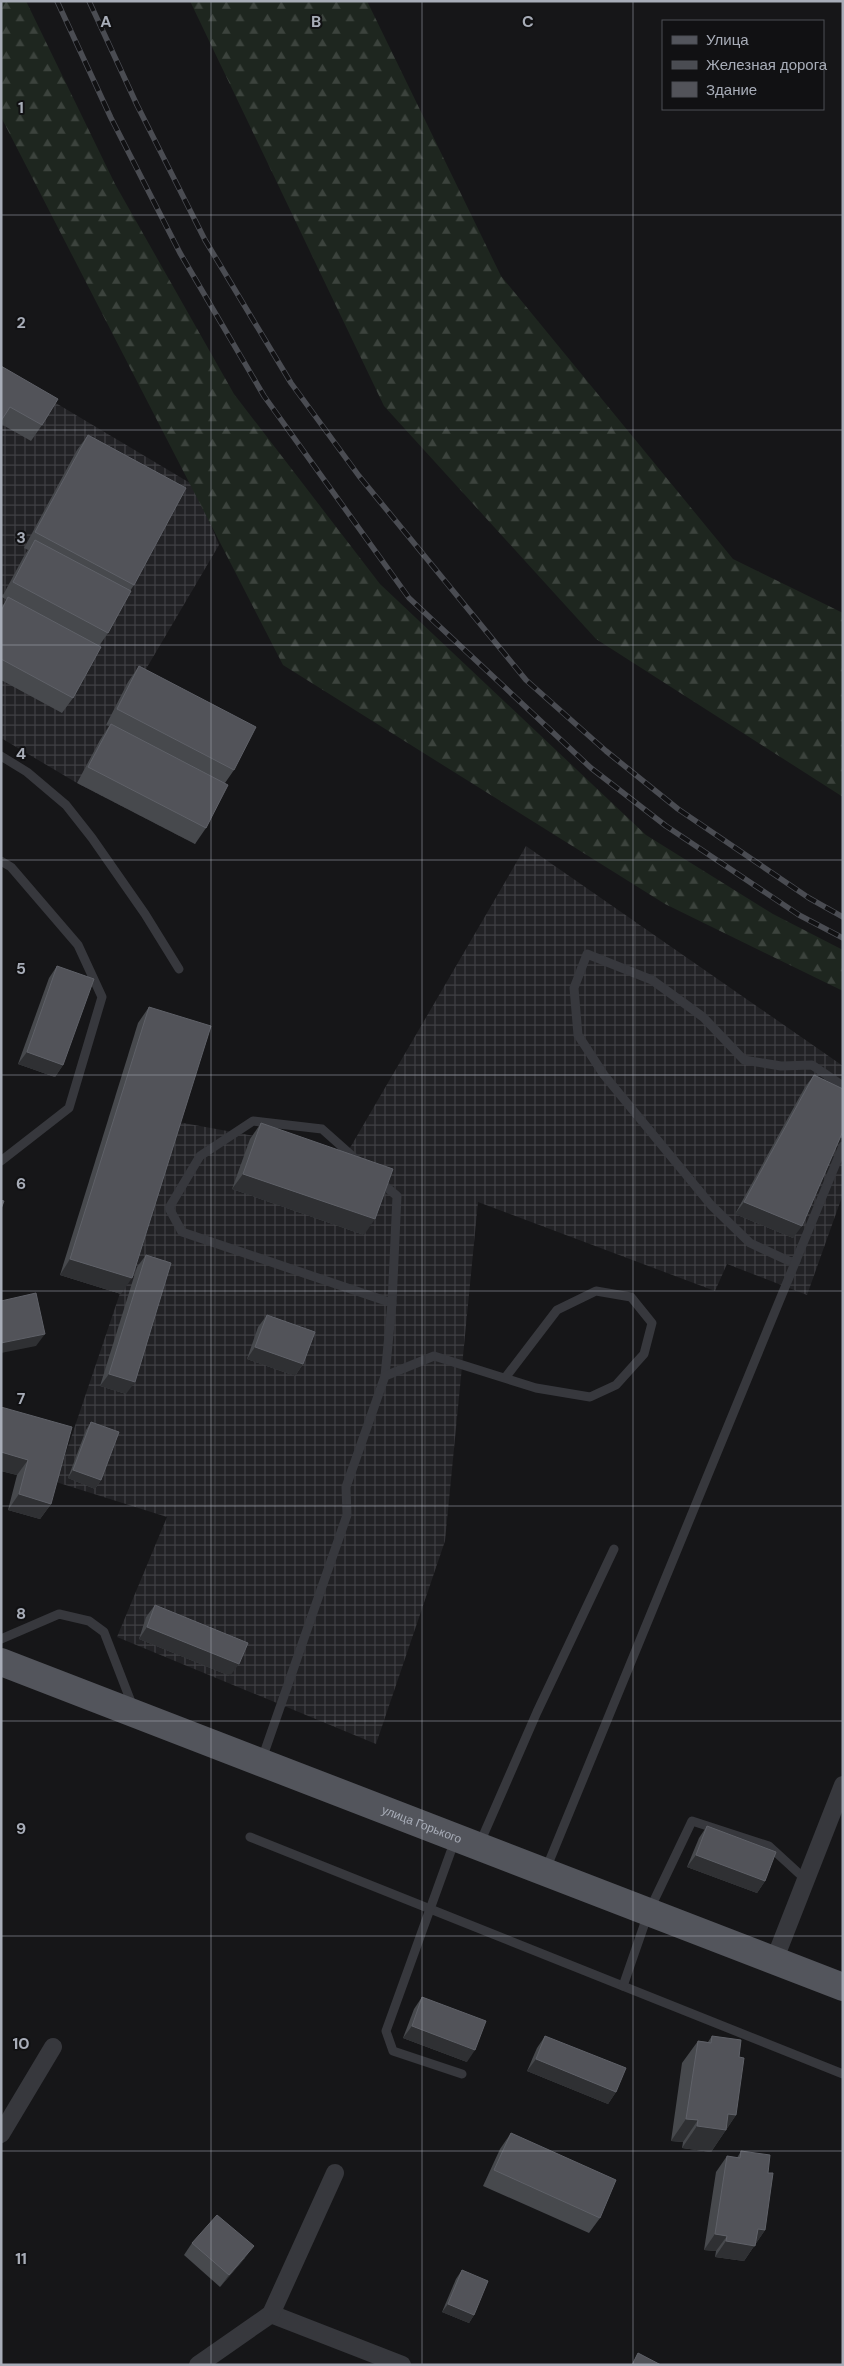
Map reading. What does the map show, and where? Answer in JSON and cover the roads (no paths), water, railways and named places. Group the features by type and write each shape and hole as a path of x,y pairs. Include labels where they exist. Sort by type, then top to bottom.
{"main road":[{"name":"улица Горького","path":"2,1642 136,1714 843,1987"}],"street":[{"path":"774,1961 843,1785"},
{"path":"1,2134 53,2047"},
{"path":"198,2365 271,2314 335,2173"},
{"path":"271,2314 402,2365"}],"lane":[{"path":"1,756 26,772 66,805 92,838 145,914 179,969"},
{"path":"1,861 11,867 78,945 102,997 69,1108 1,1161"},
{"path":"796,1261 791,1262 750,1243 711,1205 604,1075 578,1035 574,988 587,954 652,980 702,1017 744,1060 780,1066 812,1065 843,1086"},
{"path":"366,1168 322,1129 253,1121 200,1156 169,1208 182,1232 392,1303"},
{"path":"546,1871 843,1146"},
{"path":"261,1762 348,1515 346,1487 385,1376 392,1303 397,1196 373,1175"},
{"path":"385,1376 434,1356 536,1388 590,1397 616,1385 644,1354 652,1323 630,1298 596,1291 557,1310 505,1378"},
{"path":"462,2074 392,2050 386,2031 430,1909 537,1712 614,1549"},
{"path":"2,1642 59,1614 89,1620 104,1632 136,1714"},
{"path":"624,1986 649,1911 692,1821 769,1846 805,1880"},
{"path":"250,1837 843,2074"}],"railway":[{"path":"57,1 111,118 180,253 264,396 409,598 591,768 666,826 799,915 843,938"},
{"path":"89,1 137,105 205,240 291,383 359,476 526,680 606,751 678,809 809,898 843,917"}]}
